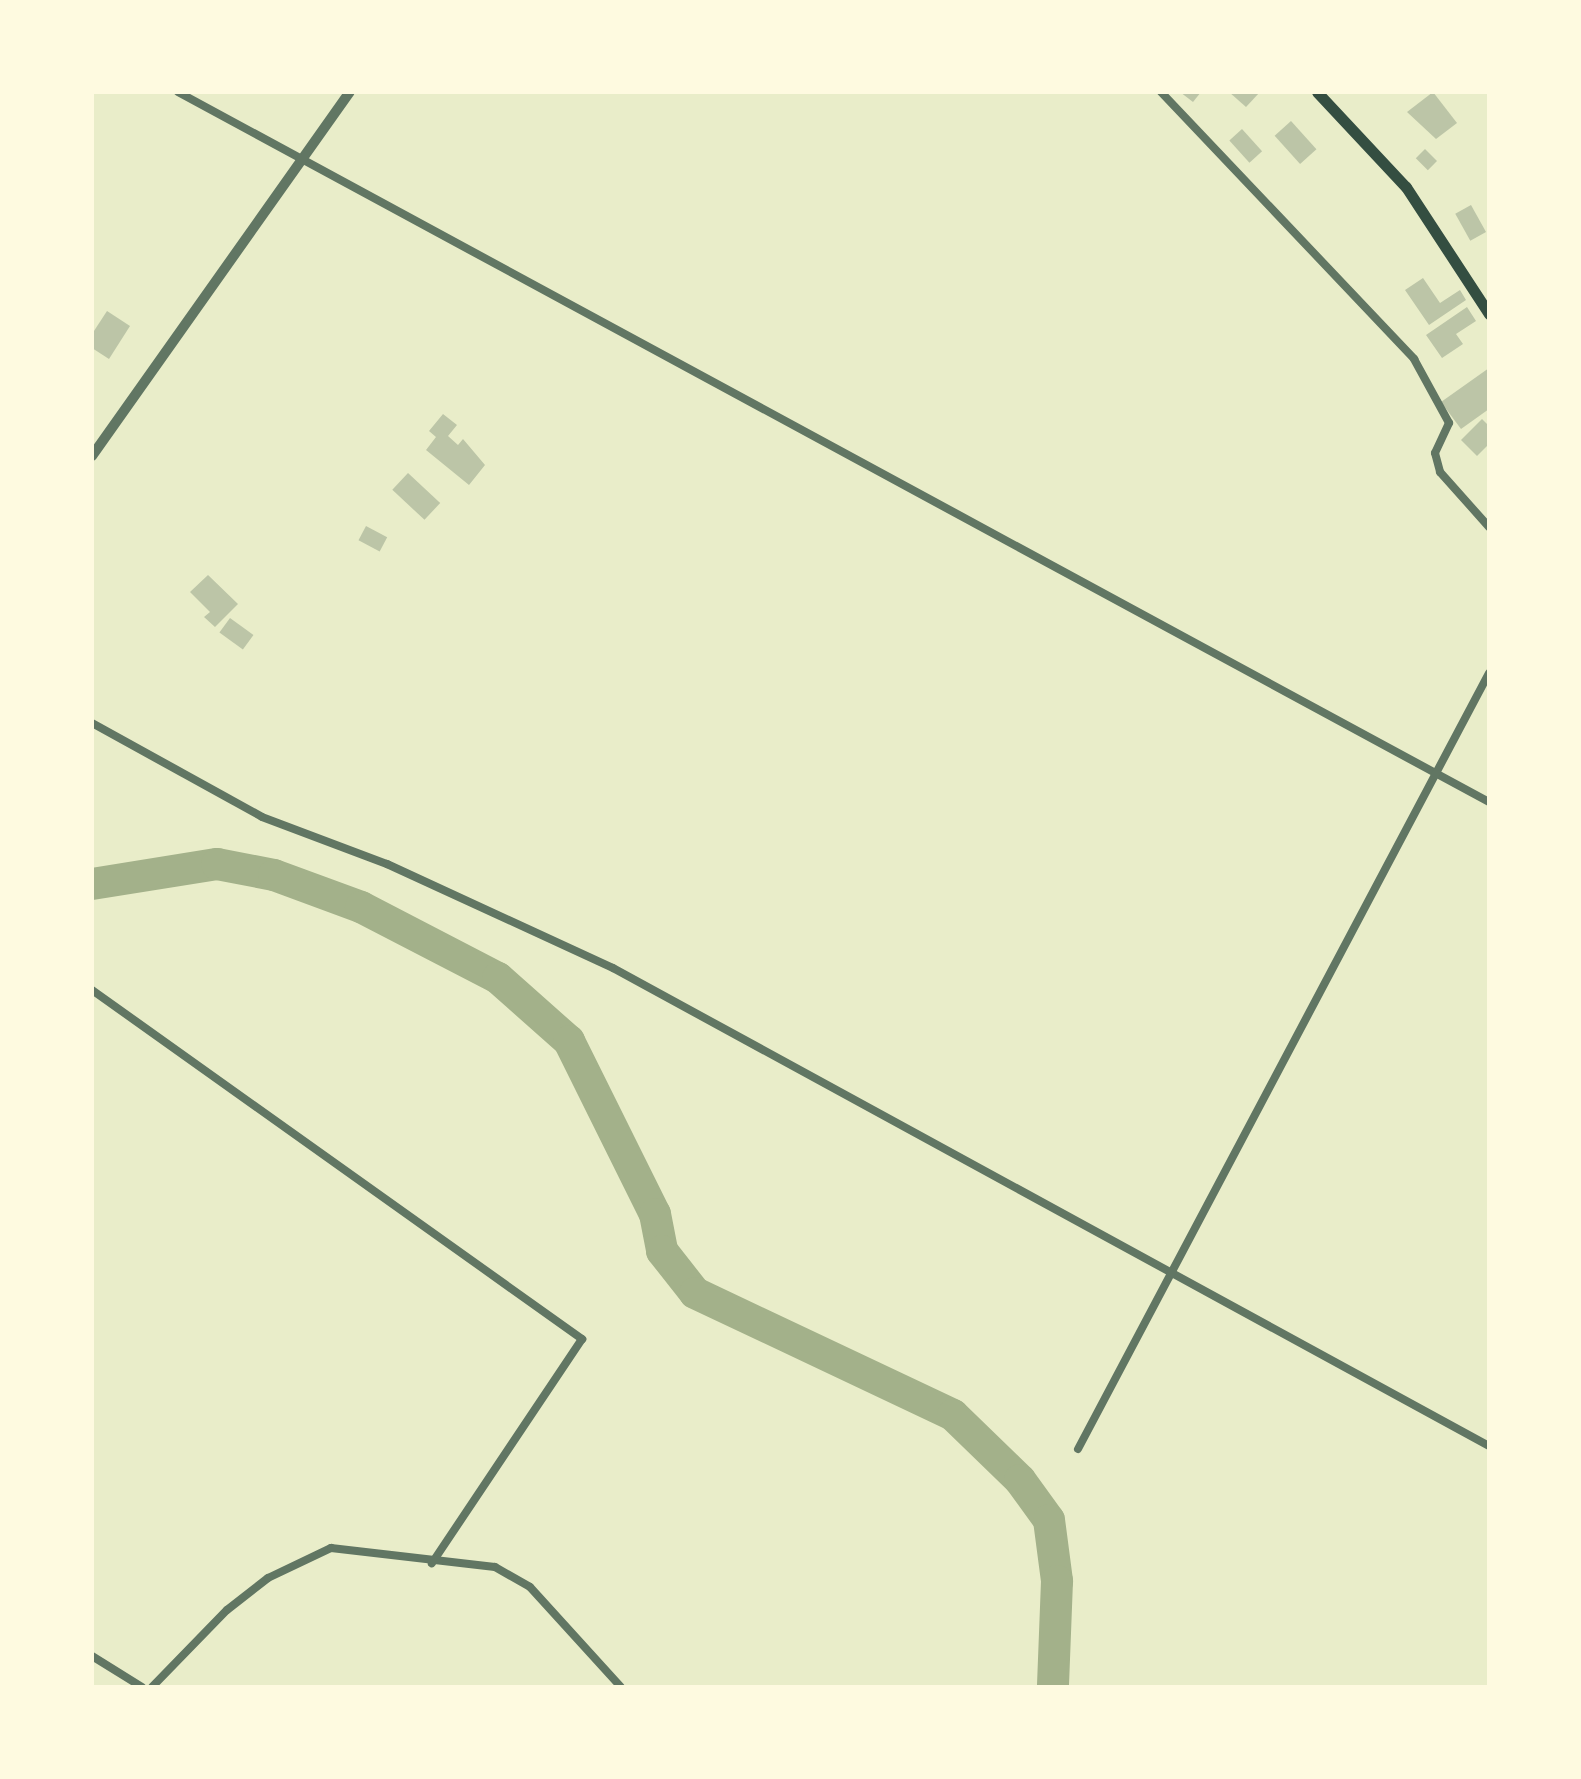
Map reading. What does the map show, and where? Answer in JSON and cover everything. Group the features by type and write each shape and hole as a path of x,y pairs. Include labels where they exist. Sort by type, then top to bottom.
{"main road":[{"path":"1317,92 1406,187 1489,314"}],"street":[{"path":"178,92 1489,802"},
{"path":"92,456 350,92"},
{"path":"1161,92 1414,359 1449,423 1435,453 1440,472 1489,527"},
{"path":"1078,1449 1489,673"},
{"path":"92,723 262,817 387,864 613,968 1170,1276 1489,1446"},
{"path":"92,990 582,1339 432,1563"},
{"path":"152,1687 227,1610 296,1562 331,1548 432,1563 495,1567 530,1587 621,1687"},
{"path":"92,1656 142,1687"}],"building":[{"path":"1180,92 1201,92 1193,102"},
{"path":"1229,92 1260,92 1246,107"},
{"path":"1433,92 1457,123 1436,139 1407,112"},
{"path":"1291,121 1316,149 1300,164 1275,136"},
{"path":"1242,129 1262,151 1249,163 1229,140"},
{"path":"1425,149 1437,161 1428,170 1416,158"},
{"path":"1471,205 1486,232 1470,241 1455,214"},
{"path":"1423,278 1440,303 1460,290 1466,300 1429,325 1405,290"},
{"path":"1467,307 1476,321 1456,334 1463,344 1442,358 1426,335"},
{"path":"107,311 130,326 109,359 92,348 92,334"},
{"path":"1489,368 1489,409 1461,429 1441,402"},
{"path":"443,414 457,425 448,436 458,445 463,439 485,465 469,485 426,450 436,437 429,431"},
{"path":"1482,419 1489,426 1489,444 1477,456 1461,440"},
{"path":"408,473 440,503 424,520 392,490"},
{"path":"366,526 387,537 380,551 358,540"},
{"path":"208,575 238,604 215,627 204,617 210,612 190,592"},
{"path":"230,618 253,635 243,650 219,633"}],"waterway":[{"path":"92,884 217,864 274,875 361,907 498,978 569,1041 655,1214 662,1251 695,1293 953,1415 1020,1480 1049,1520 1057,1581 1053,1687"}]}
